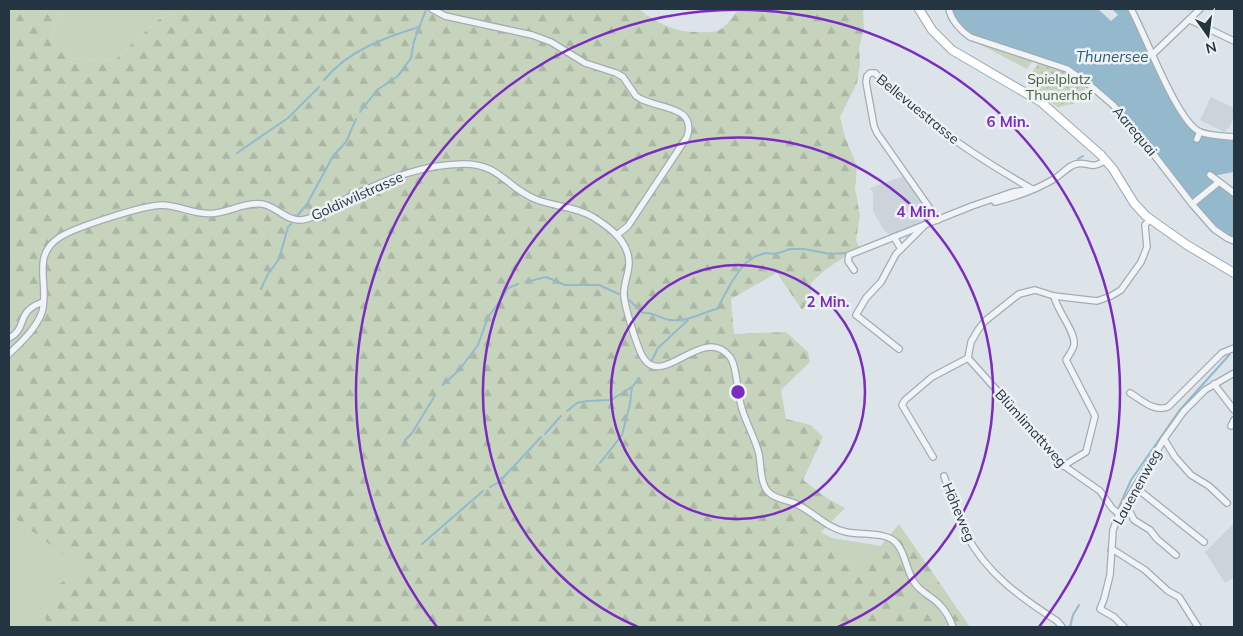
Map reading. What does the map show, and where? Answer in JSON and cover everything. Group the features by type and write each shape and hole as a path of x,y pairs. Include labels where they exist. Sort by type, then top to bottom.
{"main road":[{"path":"919,9 932,30 952,50 1041,102 1053,111 1106,160 1136,206 1150,218 1234,273"},
{"path":"1227,268 1234,280"}],"street":[{"path":"434,9 445,16 532,35 551,42 585,63 616,73 623,78 636,96 641,99 681,113 686,118 689,126 687,137 628,226 617,235"},
{"name":"Aarequai","path":"948,9 960,28 970,37 1067,69 1091,86 1113,105 1131,125 1214,229 1234,241"},
{"path":"1131,9 1178,108 1189,123 1200,132 1234,136"},
{"path":"1153,54 1200,9"},
{"path":"1190,20 1234,41"},
{"name":"Bellevuestrasse","path":"938,220 874,126 866,82 867,76 870,73 875,73 898,96 966,149 1032,189"},
{"path":"1197,139 1200,132"},
{"path":"854,270 848,261 849,255 1004,195 1032,189 1053,180 1074,165 1095,166 1106,160"},
{"name":"Goldiwilstrasse","path":"9,354 23,341 37,322 42,309 43,258 49,247 58,238 72,231 157,205 176,207 203,214 217,213 257,204 272,206 290,219 304,219 377,184 416,170 438,165 476,164 499,174 528,196 548,204 566,206 590,215 617,235 624,245 629,263 624,296 645,362 653,367 669,365 686,354 705,348 717,349 727,354 734,366 741,405 754,436 760,457 765,487 774,497 794,503 812,513 830,527 846,532 892,539 899,548 910,577 918,588 940,605 948,614 953,627"},
{"path":"1210,175 1234,194"},
{"path":"1194,203 1218,183"},
{"path":"933,457 902,405 905,400 932,376 968,358 971,342 978,330 985,321 1014,297 1029,290 1054,296 1097,301 1121,290 1141,262 1147,247 1145,226 1150,218"},
{"path":"899,349 856,315 866,298 881,282 892,259 926,225"},
{"path":"894,237 901,249"},
{"path":"1054,296 1056,306 1074,337 1074,345 1066,360 1095,416 1086,452 1063,466"},
{"path":"9,338 17,333 24,314 33,305 43,302"},
{"path":"1130,393 1156,408 1168,407 1222,353 1234,348"},
{"name":"Blümlimattweg","path":"968,358 1063,466 1088,481 1100,491 1112,508 1119,514"},
{"name":"Lauenenweg","path":"1124,627 1114,617 1100,609 1110,575 1113,530 1119,514 1164,439 1184,411 1198,396 1234,373"},
{"path":"1214,384 1234,410"},
{"path":"1164,439 1191,475 1209,486 1227,503"},
{"name":"Höheweg","path":"944,476 965,533 986,565 1015,593 1057,621 1062,627"},
{"path":"1135,487 1204,542"},
{"path":"1125,502 1134,520 1150,530 1157,539 1176,555"},
{"path":"1112,549 1146,570 1168,591 1179,597 1198,627"}],"shaded area":[{"path":"1211,97 1234,108 1234,117 1229,128 1224,132 1200,120"},
{"path":"904,176 933,219 891,236 883,229 873,211 873,193 870,188"},
{"path":"1234,523 1234,580 1233,578 1225,583 1205,552"}],"green space":[{"path":"9,9 63,9 50,39 58,50 71,58 112,61 121,55 158,20 180,9 639,9 654,20 678,30 714,32 726,25 739,9 863,9 864,28 859,48 860,64 857,83 840,117 845,137 857,166 855,188 860,216 856,240 859,247 825,270 811,283 811,297 802,310 777,273 731,299 734,334 786,332 808,352 810,362 781,390 786,419 811,425 823,437 803,480 827,498 845,508 821,532 836,561 861,569 899,524 970,627 49,627 44,615 59,584 83,569 9,514"},
{"path":"63,9 180,9 158,20 121,55 112,61 71,58 58,50 50,39"},
{"path":"982,43 1032,60 1032,62 1027,69 981,45"},
{"name":"Spielplatz Thunerhof","path":"1039,62 1066,71 1087,86 1073,104 1058,107 1041,95 1029,77"},
{"path":"9,514 84,569 44,615 49,627 9,627"},
{"path":"821,532 832,538 881,546 861,569 836,561"}],"water":[{"name":"Thunersee","path":"951,9 1098,9 1111,21 1118,15 1112,9 1128,9 1168,95 1180,116 1201,134 1221,140 1234,141 1234,172 1213,176 1211,179 1234,196 1234,238 1213,224 1110,98 1083,78 967,34 951,12"}],"waterway":[{"path":"360,112 377,90 398,76 411,58 414,41 426,10"},
{"path":"324,80 333,70 355,53 379,41 419,27"},
{"path":"237,153 288,118 319,87"},
{"path":"297,216 307,204 333,156 346,142 356,119"},
{"path":"1078,159 1083,156"},
{"path":"261,289 268,274 279,259 288,227 291,224"},
{"path":"629,300 643,313 650,313 670,320 688,318 717,309 744,264 756,256 766,253 776,254 790,249 804,249 830,254 847,253"},
{"path":"526,282 546,277 565,285 599,285 619,294"},
{"path":"443,385 460,369 478,345 488,317 508,288 518,284"},
{"path":"652,360 658,348 688,320"},
{"path":"1119,507 1131,480 1179,411 1230,354"},
{"path":"567,411 577,403 611,400 632,387 639,378"},
{"path":"600,463 622,435 630,404 632,387"},
{"path":"405,440 412,433 434,397"},
{"path":"545,434 561,416"},
{"path":"490,487 499,482 541,437"},
{"path":"422,544 483,491"},
{"path":"1108,551 1110,541"},
{"path":"1070,627 1073,615 1079,605"}]}
